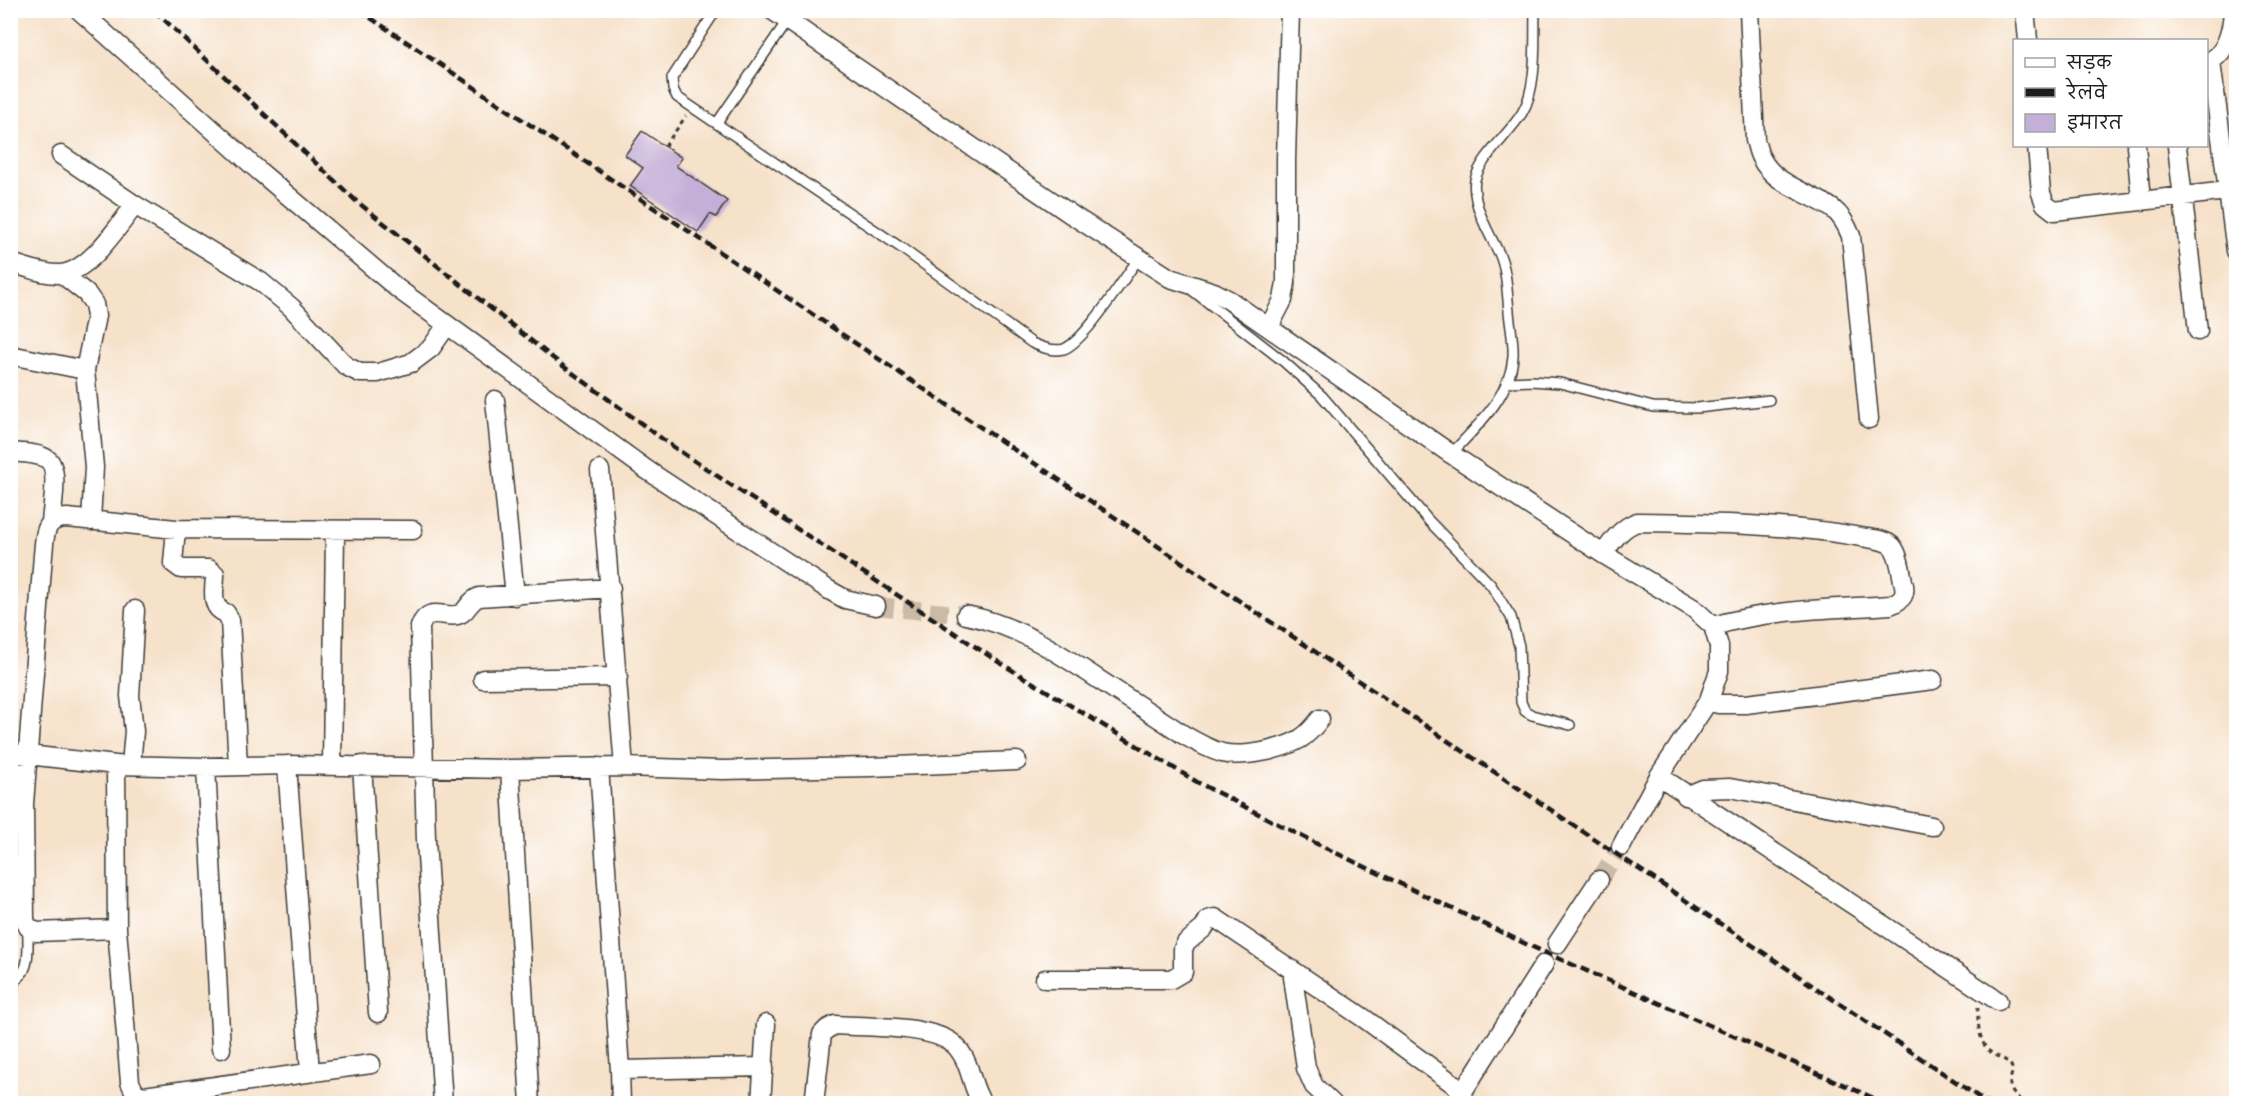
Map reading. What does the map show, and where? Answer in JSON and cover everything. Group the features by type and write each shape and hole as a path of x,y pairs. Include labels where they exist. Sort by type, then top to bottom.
{"street":[{"path":"79,10 398,289 647,470 829,590 845,598 876,606"},
{"path":"1269,327 1283,300 1286,282 1290,10"},
{"path":"1749,10 1755,140 1760,158 1770,171 1789,186 1834,210 1845,222 1851,236 1869,419"},
{"path":"2025,10 2028,39"},
{"path":"2233,10 2231,32 2222,50 2209,63 2233,191 2236,251"},
{"path":"779,16 1072,215 1170,278 1214,292 1269,327 1451,454 1603,554 1693,608 1713,626 1719,646 1719,671 1709,700 1672,785 1621,847"},
{"path":"2037,147 2042,193 2045,204 2054,211 2233,191"},
{"path":"2136,147 2141,200"},
{"path":"2177,147 2198,331"},
{"path":"61,155 135,205 261,282 291,307 346,366 360,373 378,373 411,363 431,348 447,325"},
{"path":"10,263 62,274 80,267 98,250 135,205"},
{"path":"62,274 87,294 94,304 96,316 85,370 94,467 91,521"},
{"path":"10,355 85,370"},
{"path":"495,400 515,596"},
{"path":"10,452 46,457 52,463 55,471 51,522 46,530 19,754 25,920 28,927 36,932 117,929"},
{"path":"600,470 624,767"},
{"path":"51,522 58,518 176,530 413,530"},
{"path":"1603,554 1627,525 1637,522 1731,523 1815,531 1884,542 1892,546 1897,556 1905,588 1904,596 1898,602 1890,605 1743,617 1713,626"},
{"path":"176,530 173,563 181,569 213,570 215,604 219,611 226,613 230,620 238,765"},
{"path":"332,765 335,531"},
{"path":"443,1104 426,840 420,627 427,616 459,614 464,611 471,600 479,597 611,588"},
{"path":"135,610 130,696 134,731 123,765 117,929 130,1082 135,1092 144,1096 370,1064"},
{"path":"966,615 998,623 1044,644 1184,735 1205,747 1224,753 1245,754 1270,750 1298,740 1320,719"},
{"path":"483,679 618,677"},
{"path":"1709,700 1718,704 1746,704 1933,680"},
{"path":"19,754 123,765 206,767 363,765 510,769 624,767 735,770 1017,761"},
{"path":"287,765 310,1072"},
{"path":"363,765 378,1013"},
{"path":"206,767 221,1049"},
{"path":"599,767 621,1104"},
{"path":"510,769 530,1104"},
{"path":"1672,785 1702,789 1730,788 1932,826"},
{"path":"1672,785 1991,996"},
{"path":"1557,944 1599,880"},
{"path":"1045,979 1171,979 1178,977 1183,972 1182,954 1186,943 1200,932 1211,918 1215,918 1365,1019 1459,1097 1544,964"},
{"path":"1292,970 1306,1068 1314,1086 1333,1104"},
{"path":"761,1104 766,1024"},
{"path":"814,1104 822,1034 835,1025 914,1030 939,1035 954,1043 965,1059 978,1098 983,1104"},
{"path":"620,1070 764,1067"}],"lane":[{"path":"716,10 672,78 673,89 677,97 934,271 1032,343 1047,349 1064,349 1080,338 1139,258"},
{"path":"1451,454 1490,411 1508,382 1513,356 1507,291 1501,258 1477,201 1475,180 1488,156 1509,133 1524,111 1532,87 1535,10"},
{"path":"717,123 779,16"},
{"path":"1184,284 1283,361 1322,396 1429,521 1491,585 1511,617 1514,627 1519,646 1521,702 1525,711 1570,725"},
{"path":"1508,382 1532,381 1560,384 1653,407 1697,408 1769,400"},
{"path":"10,984 21,978 27,967 28,927"}],"path":[{"path":"665,147 678,127"},
{"path":"1991,996 1977,1017 1984,1045 2009,1064 2012,1072 2011,1088 2025,1104"}],"building":[{"path":"642,131 682,158 676,166 727,201 716,217 710,214 698,232 630,186 643,168 625,155"}],"tunnel":[{"path":"876,606 966,615"},
{"path":"1599,880 1621,847"}],"railway":[{"path":"154,10 355,200 563,366 672,446 997,661 1197,782 1309,840 1526,944 1887,1104"},
{"path":"359,10 1989,1104"}]}
